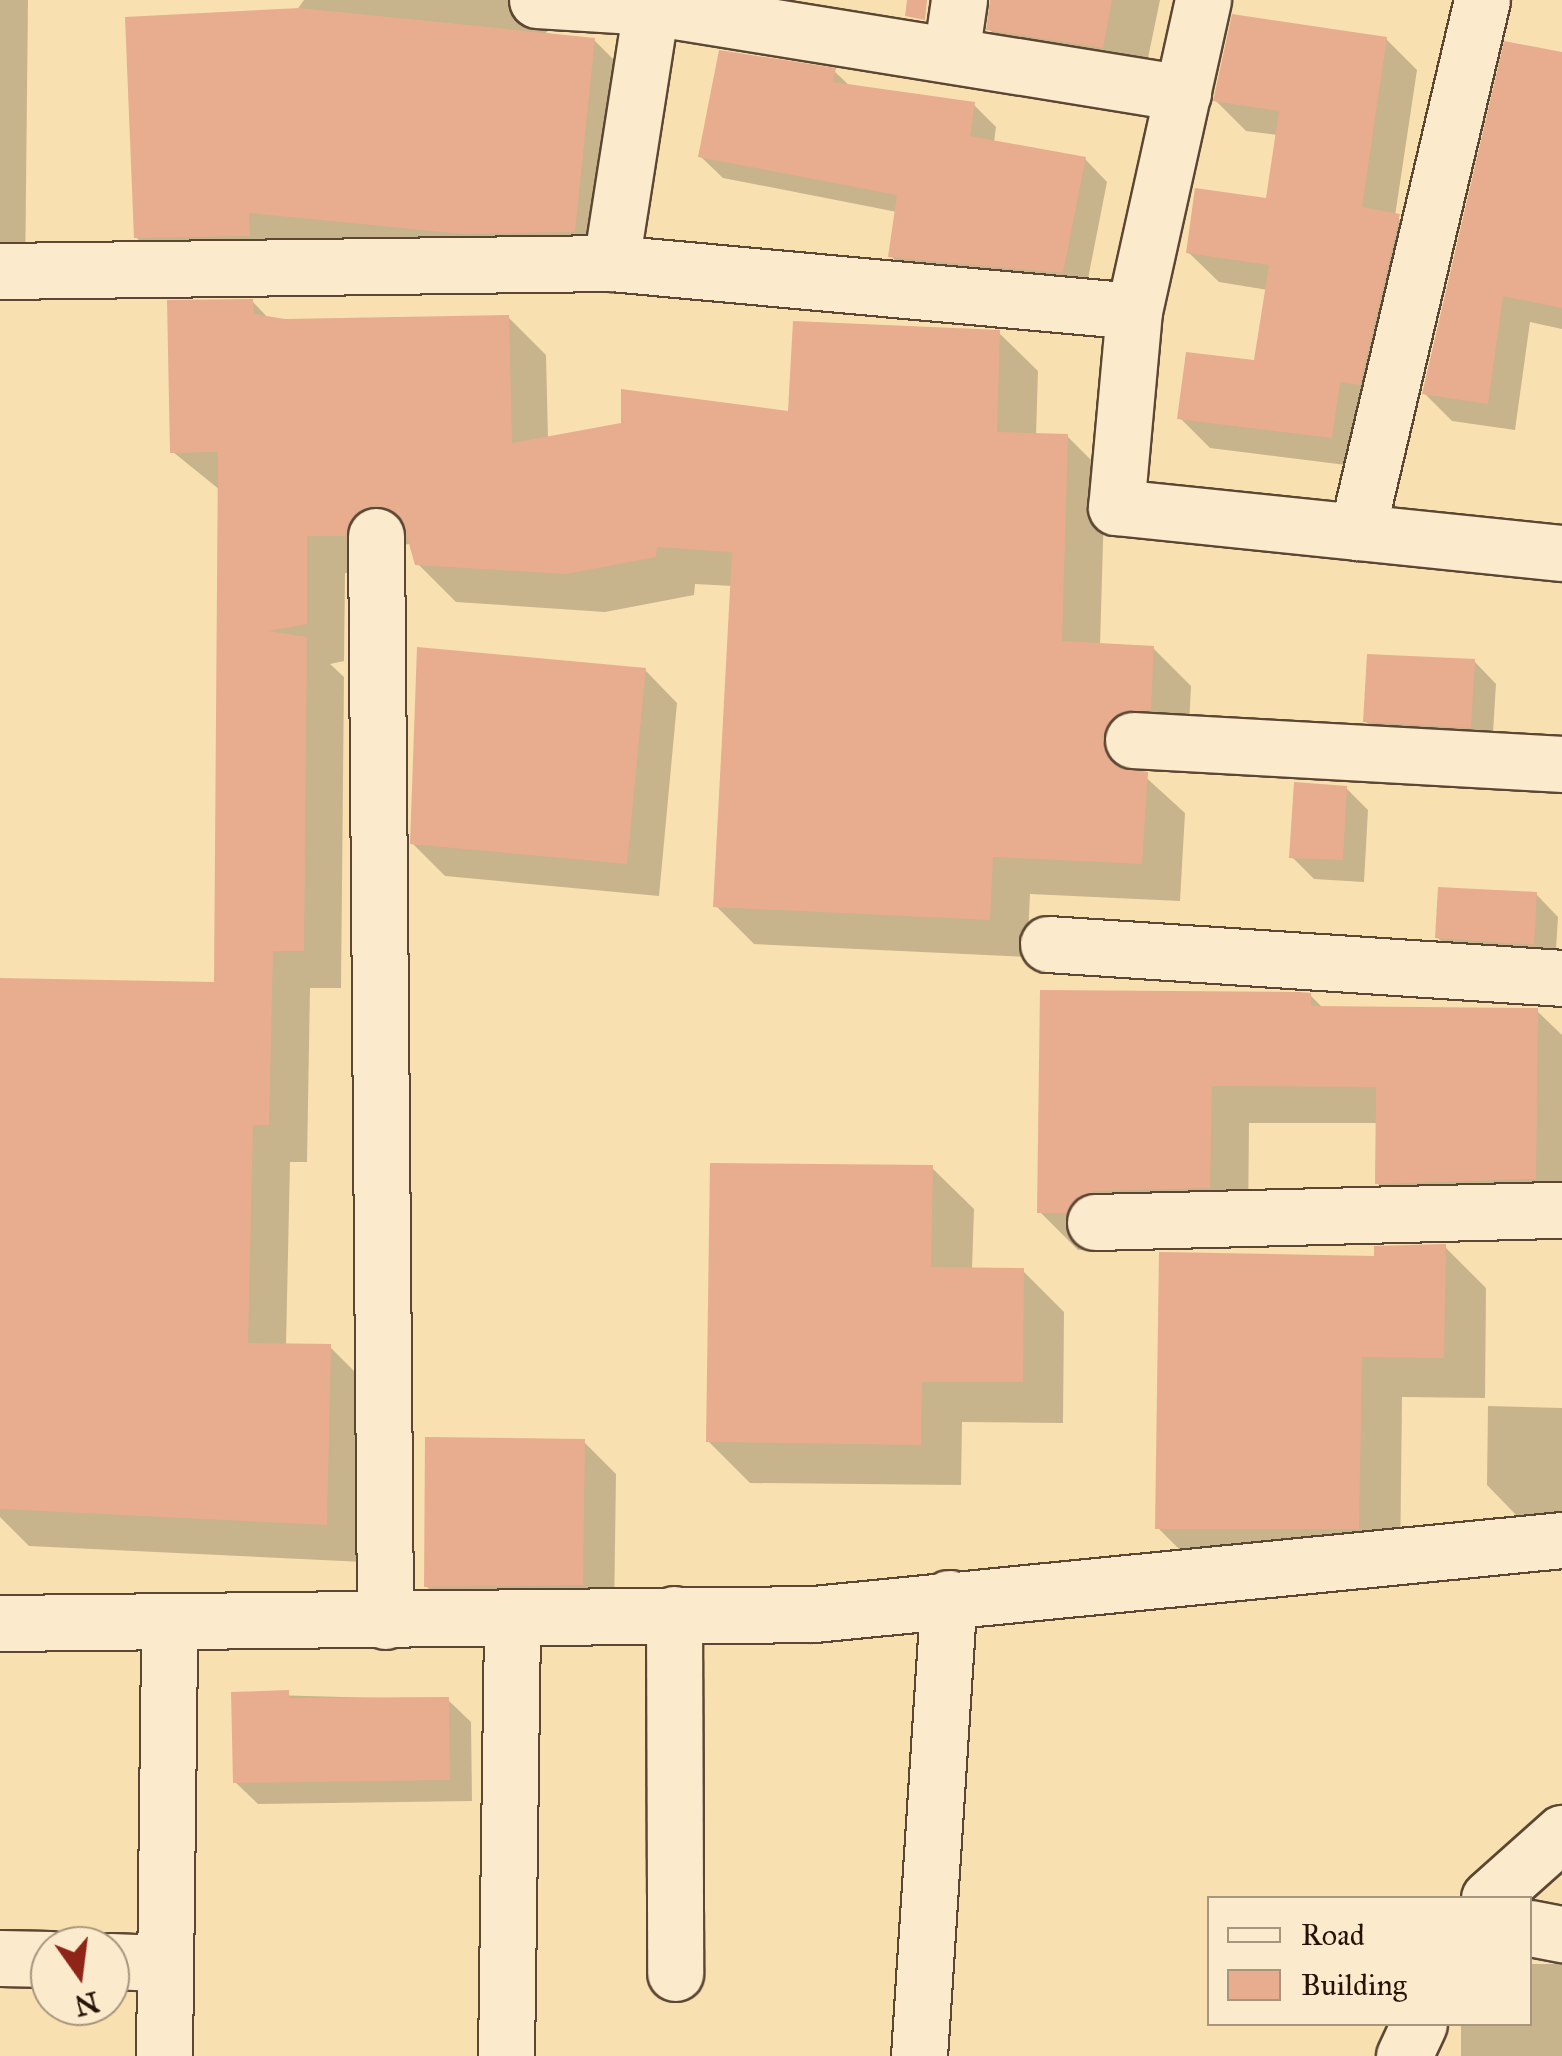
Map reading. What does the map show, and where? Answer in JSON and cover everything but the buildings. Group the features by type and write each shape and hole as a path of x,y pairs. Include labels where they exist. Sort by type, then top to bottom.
{"street":[{"path":"537,0 652,3 1183,93"},
{"path":"951,55 959,0"},
{"path":"1203,0 1134,310 1116,507 1562,553"},
{"path":"1357,532 1482,0"},
{"path":"610,264 652,3"},
{"path":"0,272 610,264 1134,310"},
{"path":"376,536 385,1621"},
{"path":"1133,740 1562,764"},
{"path":"1048,944 1562,978"},
{"path":"1095,1222 1562,1210"},
{"path":"0,1624 169,1628 674,1614 814,1614 1562,1540"},
{"path":"919,2056 949,1598"},
{"path":"674,1614 675,1973"},
{"path":"506,2056 512,1620"},
{"path":"164,2056 136,1962 169,1628"},
{"path":"1491,1896 1562,1834"},
{"path":"1532,1928 1562,1934"},
{"path":"0,1958 30,1959"},
{"path":"1404,2056 1418,2026"}]}
